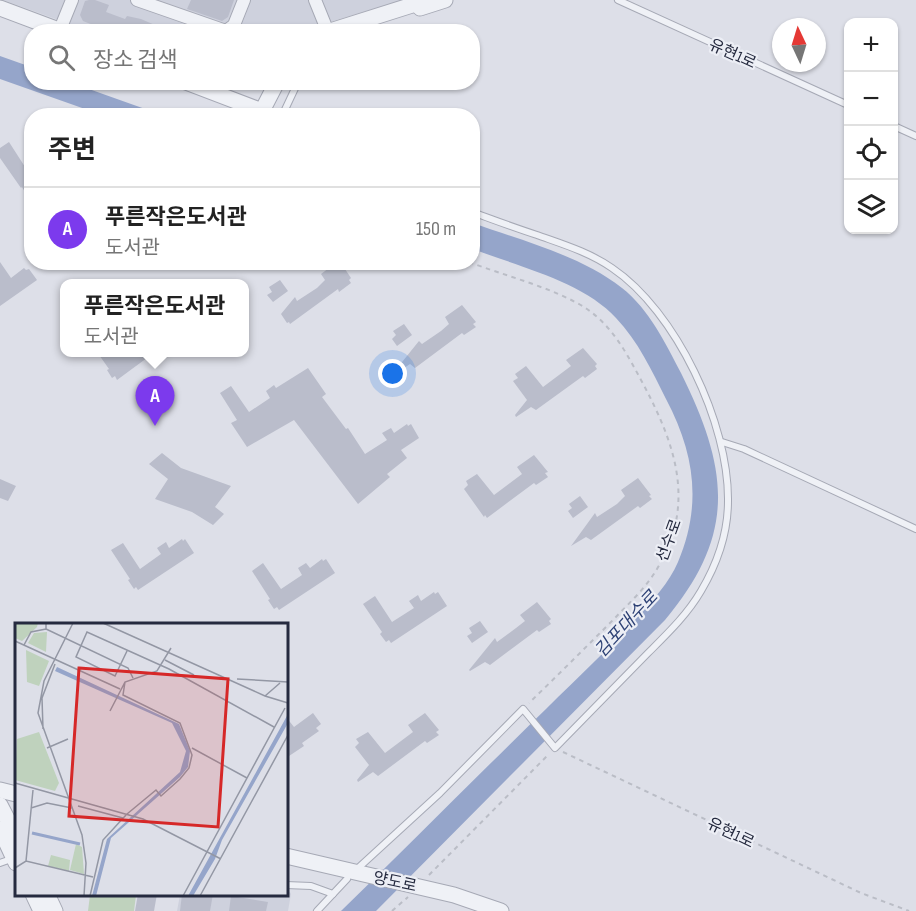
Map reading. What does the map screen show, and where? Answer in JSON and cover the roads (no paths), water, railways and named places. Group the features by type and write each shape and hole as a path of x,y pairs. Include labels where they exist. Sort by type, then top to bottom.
{"street":[{"path":"61,24 72,0"},
{"path":"137,0 206,24"},
{"path":"234,24 243,0"},
{"path":"315,0 325,24"},
{"path":"351,24 428,0"},
{"path":"371,24 445,0"},
{"path":"0,8 40,24"},
{"path":"0,14 34,24"},
{"path":"206,90 250,108"},
{"path":"220,90 254,108"},
{"path":"261,108 267,90"},
{"path":"262,108 272,90"},
{"path":"0,790 15,794"},
{"path":"0,800 15,803"},
{"path":"0,806 15,834"},
{"path":"0,829 10,861"},
{"name":"양도로","path":"288,857 353,876"},
{"name":"양도로","path":"288,863 454,895 501,911"},
{"name":"양도로","path":"413,889 484,911"},
{"path":"34,896 41,911"},
{"path":"48,896 55,911"}],"lane":[{"name":"유현1로","path":"618,0 844,103"},
{"path":"286,108 294,90"},
{"path":"898,128 916,136"},
{"path":"317,911 440,793 523,709 555,748 676,625 695,601 708,579 721,547 727,517 727,485 722,442 712,413 673,334 642,293 611,268 584,253 480,215"},
{"path":"722,442 744,449 916,529"},
{"path":"288,885 311,886 333,894"}],"water":[{"path":"0,56 24,65 24,87 0,79"},
{"path":"31,90 92,90 142,108 82,108"},
{"path":"480,225 550,250 606,276 632,296 656,328 697,408 709,440 716,471 718,501 714,530 705,559 688,589 665,620 376,911 341,911 604,652 649,604 674,570 686,541 692,500 689,460 676,419 655,378 631,336 616,318 586,294 549,276 480,251"}],"place":[{"name":"푸른작은도서관","path":"155,426"}],"water label":[{"name":"김포대수로","path":"626,624"}]}
